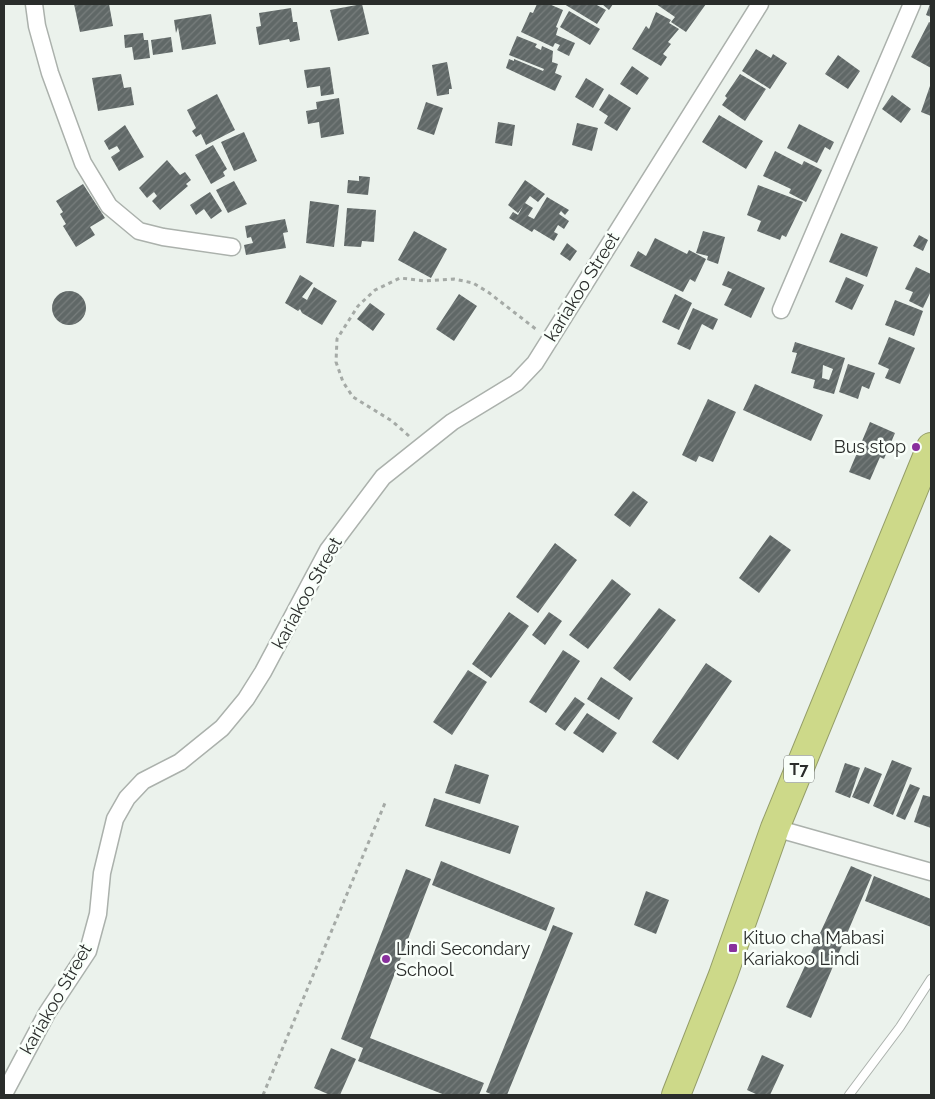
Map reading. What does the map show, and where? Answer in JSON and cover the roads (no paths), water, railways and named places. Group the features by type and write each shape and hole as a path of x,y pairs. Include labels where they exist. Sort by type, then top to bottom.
{"highway":[{"name":"T7","path":"679,1095 775,828 931,447"}],"street":[{"path":"34,4 37,26 50,73 84,163 109,206 139,230 163,237 232,247"},
{"name":"kariakoo Street","path":"4,1094 47,1013 88,951 98,914 102,874 115,819 126,798 143,781 180,762 222,728 246,699 263,672 328,550 383,477 467,411 500,395 516,383 534,363 760,4"},
{"path":"781,310 912,4"},
{"path":"775,828 931,872"}],"lane":[{"path":"850,1095 900,1027 931,979"}],"place":[{"name":"Bus stop","path":"916,447"},
{"name":"Kituo cha Mabasi Kariakoo Lindi","path":"733,948"},
{"name":"Lindi Secondary School","path":"386,959"}]}
